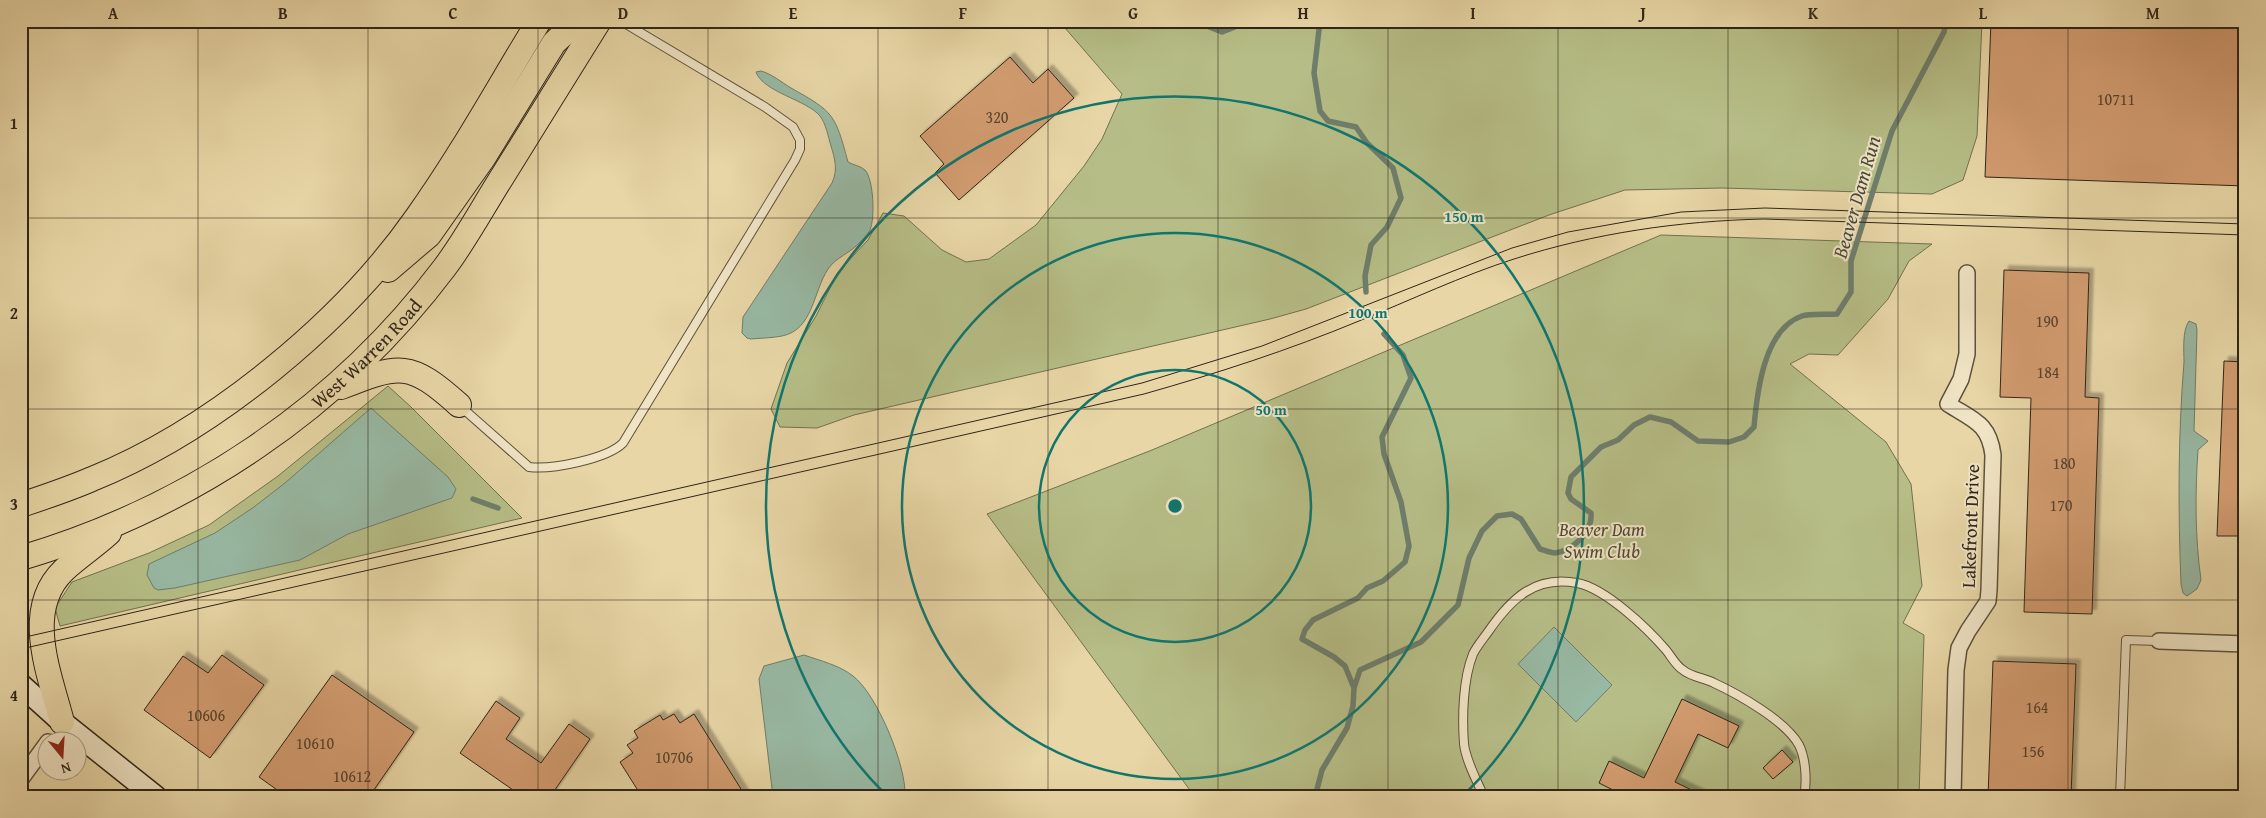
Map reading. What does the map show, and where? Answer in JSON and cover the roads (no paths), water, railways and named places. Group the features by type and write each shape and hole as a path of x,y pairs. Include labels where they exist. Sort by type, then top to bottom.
{"main road":[{"path":"324,323 362,285 417,217 539,21"},
{"path":"21,505 93,479 144,454 198,423 248,387 430,235 484,157 554,43 573,25 582,21"},
{"name":"West Warren Road","path":"21,558 119,524 168,500 229,466 284,429 328,393 404,318 445,266 599,21"},
{"path":"328,393 382,371 411,371 434,382 458,405"},
{"path":"52,730 41,633 41,618 49,592 63,570 119,524"},
{"path":"21,685 50,730"},
{"path":"88,756 156,797"}],"street":[{"name":"Lakefront Drive","path":"1952,797 1956,670 1960,648 1968,631 1988,601 1993,455 1990,437 1978,423 1948,404 1961,379 1966,359 1967,273"},
{"path":"2159,641 2245,644"},
{"path":"21,779 38,756"}],"lane":[{"path":"458,405 529,467 542,469 605,455 616,450 623,443 796,160 800,149 800,140 792,127 765,107 621,21"},
{"path":"1484,797 1464,746 1464,711 1468,677 1474,654 1503,610 1519,594 1533,587 1556,582 1576,582 1596,588 1622,608 1665,649 1683,670 1714,682 1758,707 1790,733 1799,746 1804,768 1804,797"},
{"path":"2120,797 2126,640 2159,641"}],"waterway":[{"path":"1194,21 1222,32 1250,21"},
{"path":"1320,21 1314,73 1320,111 1328,121 1356,127 1367,143 1393,168 1401,198 1387,227 1371,245 1365,276 1366,292"},
{"name":"Beaver Dam Run","path":"1315,797 1322,770 1347,728 1353,706 1354,688 1360,670 1421,642 1458,605 1469,558 1482,531 1497,516 1512,514 1521,519 1540,549 1553,553 1562,551 1580,539 1589,527 1591,520 1591,513 1571,499 1568,493 1571,477 1601,447 1618,440 1634,425 1650,417 1671,422 1698,441 1729,442 1744,437 1754,427 1760,380 1771,348 1779,334 1789,323 1802,316 1837,314 1851,292 1851,261 1892,131 1944,32 1946,21"},
{"path":"1354,688 1345,666 1334,657 1302,639 1305,630 1313,620 1358,598 1367,588 1383,581 1405,562 1409,546 1401,502 1384,454 1382,437 1411,378 1403,355 1384,334"},
{"path":"473,499 498,508"}],"tram line":[{"path":"21,638 1142,383 1262,346 1512,248 1568,232 1681,212 1765,208 2245,224"},
{"path":"21,649 1144,394 1306,342 1514,259 1606,235 1700,222 1764,219 2245,235"}],"park label":[{"name":"Beaver Dam Swim Club","path":"1602,540"}]}
